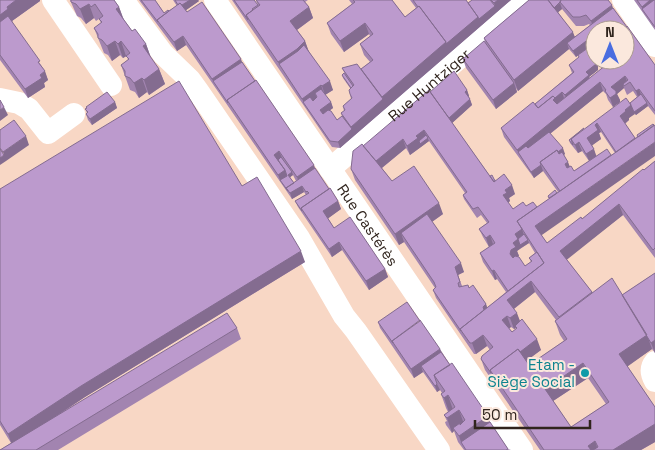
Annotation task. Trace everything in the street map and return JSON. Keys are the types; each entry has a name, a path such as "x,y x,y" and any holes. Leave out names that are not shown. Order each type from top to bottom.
{"street":[{"path":"53,0 112,85"},
{"path":"123,0 163,54 190,80 198,91 299,238 344,316 439,450"},
{"name":"Rue Castérès","path":"215,0 522,450"},
{"name":"Rue Huntziger","path":"330,169 527,0"},
{"path":"623,0 655,46"},
{"path":"0,99 19,103 29,109 48,133 74,114"},
{"path":"655,362 651,368 651,373 655,380"}],"building":[{"path":"0,0 16,0 0,15"},
{"path":"71,0 114,0 119,7 116,9 132,31 135,29 146,44 143,46 159,69 144,80 142,78 134,83 125,76 125,71 121,65 129,59 126,56 130,53 121,41 118,44 115,41 107,46 98,38 94,28 102,22 99,19 103,16 95,4 91,7 89,4 80,9"},
{"path":"141,0 155,0 164,13 169,11 157,20 158,22"},
{"path":"175,0 190,0 182,5 180,3 178,5"},
{"path":"234,0 254,0 258,5 246,15 248,20"},
{"path":"256,0 303,0 309,7 290,21 305,41 278,62 246,15 260,5"},
{"path":"353,0 392,0 405,17 419,6 446,42 382,97 361,69 373,60 360,44 373,34 365,23 340,41 327,23 355,2"},
{"path":"413,0 466,0 478,17 446,44"},
{"path":"472,0 490,0 495,6 479,19 468,3"},
{"path":"529,0 548,0 573,32 514,80 484,38"},
{"path":"548,0 561,0 554,8"},
{"path":"561,0 608,0 612,5 590,20 586,15 573,17 560,2"},
{"path":"637,0 650,0 642,7"},
{"path":"655,0 655,27 642,9"},
{"path":"202,2 241,59 212,79 183,36 174,42 157,20 180,3 187,12"},
{"path":"613,8 622,20 597,20"},
{"path":"8,16 45,71 40,75 42,78 25,89 0,55 0,22"},
{"path":"585,29 585,42 573,51 567,43"},
{"path":"635,37 655,65 655,111 639,89 636,91 630,82 624,86 623,84 628,80 625,76 611,87 616,91 616,94 610,98 600,82 517,150 501,128 533,102 538,108 553,96 555,98 553,100 557,104 600,70 635,70"},
{"path":"484,41 514,83 493,100 463,59"},
{"path":"304,45 330,81 321,85 302,99 279,64"},
{"path":"585,50 585,70 588,70 586,72 589,75 565,95 562,92 555,98 553,96 538,108 535,104 574,72 569,65 579,57 578,55"},
{"path":"242,62 255,81 227,100 228,103 213,81"},
{"path":"357,64 383,99 351,127 341,113 345,110 343,106 352,98 349,90 354,85 342,68"},
{"path":"454,71 467,90 465,92 470,99 449,118 430,92"},
{"path":"344,73 353,86 351,88 342,75"},
{"path":"256,80 314,165 297,177 279,151 274,155 285,170 278,175 227,100"},
{"path":"179,81 242,186 257,177 301,251 81,386 8,434 0,421 0,189"},
{"path":"321,89 331,102 320,110 323,114 328,110 331,111 337,120 342,116 352,129 338,142 330,141 303,102 310,97 313,101 317,97 315,93"},
{"path":"429,90 494,182 504,174 512,185 505,190 507,193 503,195 513,209 523,202 526,206 533,202 537,207 517,221 522,229 515,234 518,239 513,243 516,247 511,250 510,254 513,258 515,256 519,257 525,266 532,261 529,258 537,252 544,263 508,291 480,253 495,243 490,235 486,238 479,229 489,222 478,207 473,209 463,195 467,192 424,130 416,136 418,138 407,146 403,139 376,161 363,146"},
{"path":"107,92 115,102 90,119 86,114 88,112 85,109 86,107"},
{"path":"641,94 647,103 634,112 630,103"},
{"path":"626,98 631,105 620,116 635,138 616,152 597,123 595,125 598,130 587,138 594,149 586,154 579,142 575,145 571,139"},
{"path":"0,100 4,107 0,110"},
{"path":"14,120 26,136 3,152 0,148 0,130"},
{"path":"654,125 638,137 637,135"},
{"path":"655,125 655,142 535,226 547,243 581,217 582,219 655,161 655,248 653,250 619,204 560,251 592,292 559,317 531,281 507,300 517,313 510,318 507,316 502,320 512,332 517,328 515,326 522,319 537,339 520,352 518,349 490,370 491,373 481,359 493,347 483,335 470,343 460,329 544,263 517,221"},
{"path":"549,132 563,148 540,162 541,165 531,172 518,152 526,146 528,148"},
{"path":"426,135 428,138 420,144 419,141"},
{"path":"362,144 392,181 414,166 439,203 395,234 351,169 353,151"},
{"path":"0,149 4,155 0,158"},
{"path":"607,149 611,155 560,191 540,162 557,150 559,154 562,152 568,162 565,164 567,168 571,166 574,171"},
{"path":"281,157 292,172 288,175 294,183 286,188 288,191 280,180 287,176 278,160"},
{"path":"315,168 329,189 301,208 302,211 295,201 309,193 302,186 290,193 286,188"},
{"path":"330,188 338,201 323,211 334,228 350,217 385,269 366,281 339,242 329,249 301,208"},
{"path":"555,190 557,193 549,198 548,196"},
{"path":"427,214 461,263 455,267 460,282 458,283 459,287 468,285 469,288 473,285 486,304 483,307 484,310 460,329 461,331 433,290 436,287 434,282 401,233"},
{"path":"524,234 528,240 520,245 518,239"},
{"path":"655,273 655,340 651,343 622,295"},
{"name":"Etam - Siège Social","path":"612,278 647,335 619,354 655,407 655,424 613,450 593,450 598,447 595,441 588,446 591,450 544,450 490,370 518,349 529,365 567,339 555,321","holes":["583,363 609,402 571,427 545,389"]},
{"path":"407,302 420,321 392,341 393,343 378,322"},
{"path":"227,313 237,328 36,450 0,450"},
{"path":"420,320 440,349 411,369 392,341"},
{"path":"441,352 450,365 434,375 437,384 435,386 421,366"},
{"path":"452,363 488,416 459,436 453,428 465,420 459,410 447,418 444,415 455,407 448,395 444,398 441,394 445,391 434,375"},
{"path":"490,422 508,449 466,450 461,442"}],"place":[{"name":"Etam - Siège Social","path":"585,373"}]}
